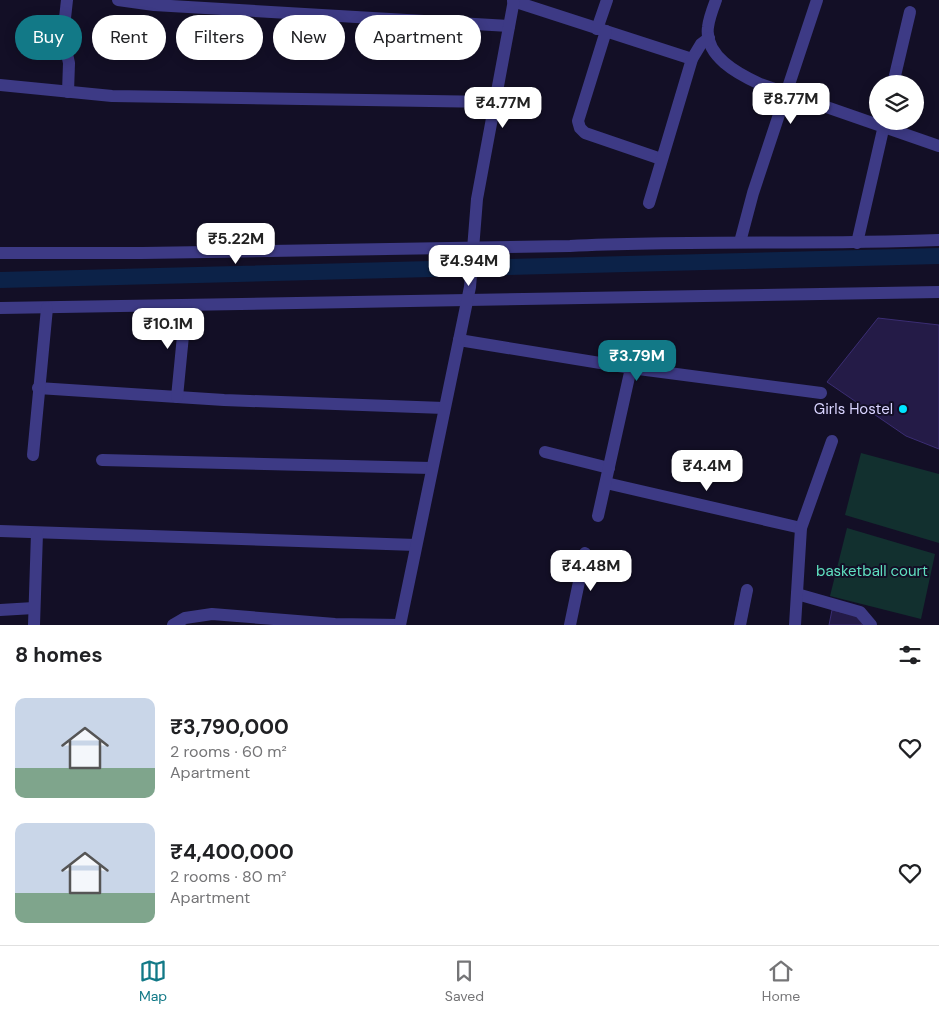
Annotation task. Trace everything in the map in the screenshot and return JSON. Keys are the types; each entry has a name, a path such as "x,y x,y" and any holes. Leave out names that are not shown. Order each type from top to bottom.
{"street":[{"path":"67,0 63,36 69,63 68,92"},
{"path":"118,0 154,5 509,26"},
{"path":"607,0 602,30 578,122 580,128 584,133 661,158"},
{"path":"716,0 708,27 709,38 720,58 736,73 760,84 869,119"},
{"path":"740,242 756,184 818,0"},
{"path":"173,625 185,618 212,614 335,624 400,625 431,468 470,288 478,199 513,1 692,59"},
{"path":"895,75 910,12"},
{"path":"649,203 692,59 701,44 709,38"},
{"path":"0,85 112,96 494,102"},
{"path":"857,243 883,130"},
{"path":"900,130 939,145"},
{"path":"0,253 472,251 740,242 857,243 939,240"},
{"path":"0,308 939,292"},
{"path":"177,397 186,305"},
{"path":"33,455 47,308"},
{"path":"459,340 630,368 821,393"},
{"path":"598,516 630,368"},
{"path":"38,388 177,397 444,408"},
{"path":"795,625 802,528 832,441"},
{"path":"545,452 609,468"},
{"path":"102,460 431,468"},
{"path":"606,483 802,528"},
{"path":"0,531 416,544"},
{"path":"34,625 37,533"},
{"path":"570,625 585,553"},
{"path":"740,625 747,590"},
{"path":"797,594 860,612 871,625"},
{"path":"0,610 34,608"}],"green space":[{"path":"861,453 939,474 939,543 845,515"},
{"name":"basketball court","path":"847,528 935,554 921,619 830,596"}],"building":[{"name":"Girls Hostel","path":"878,318 939,325 939,449 906,436 827,382"},
{"path":"832,610 864,617 862,625 829,625"}],"waterway":[{"path":"0,280 939,256"}],"place":[{"name":"Girls Hostel","path":"903,409"}]}
